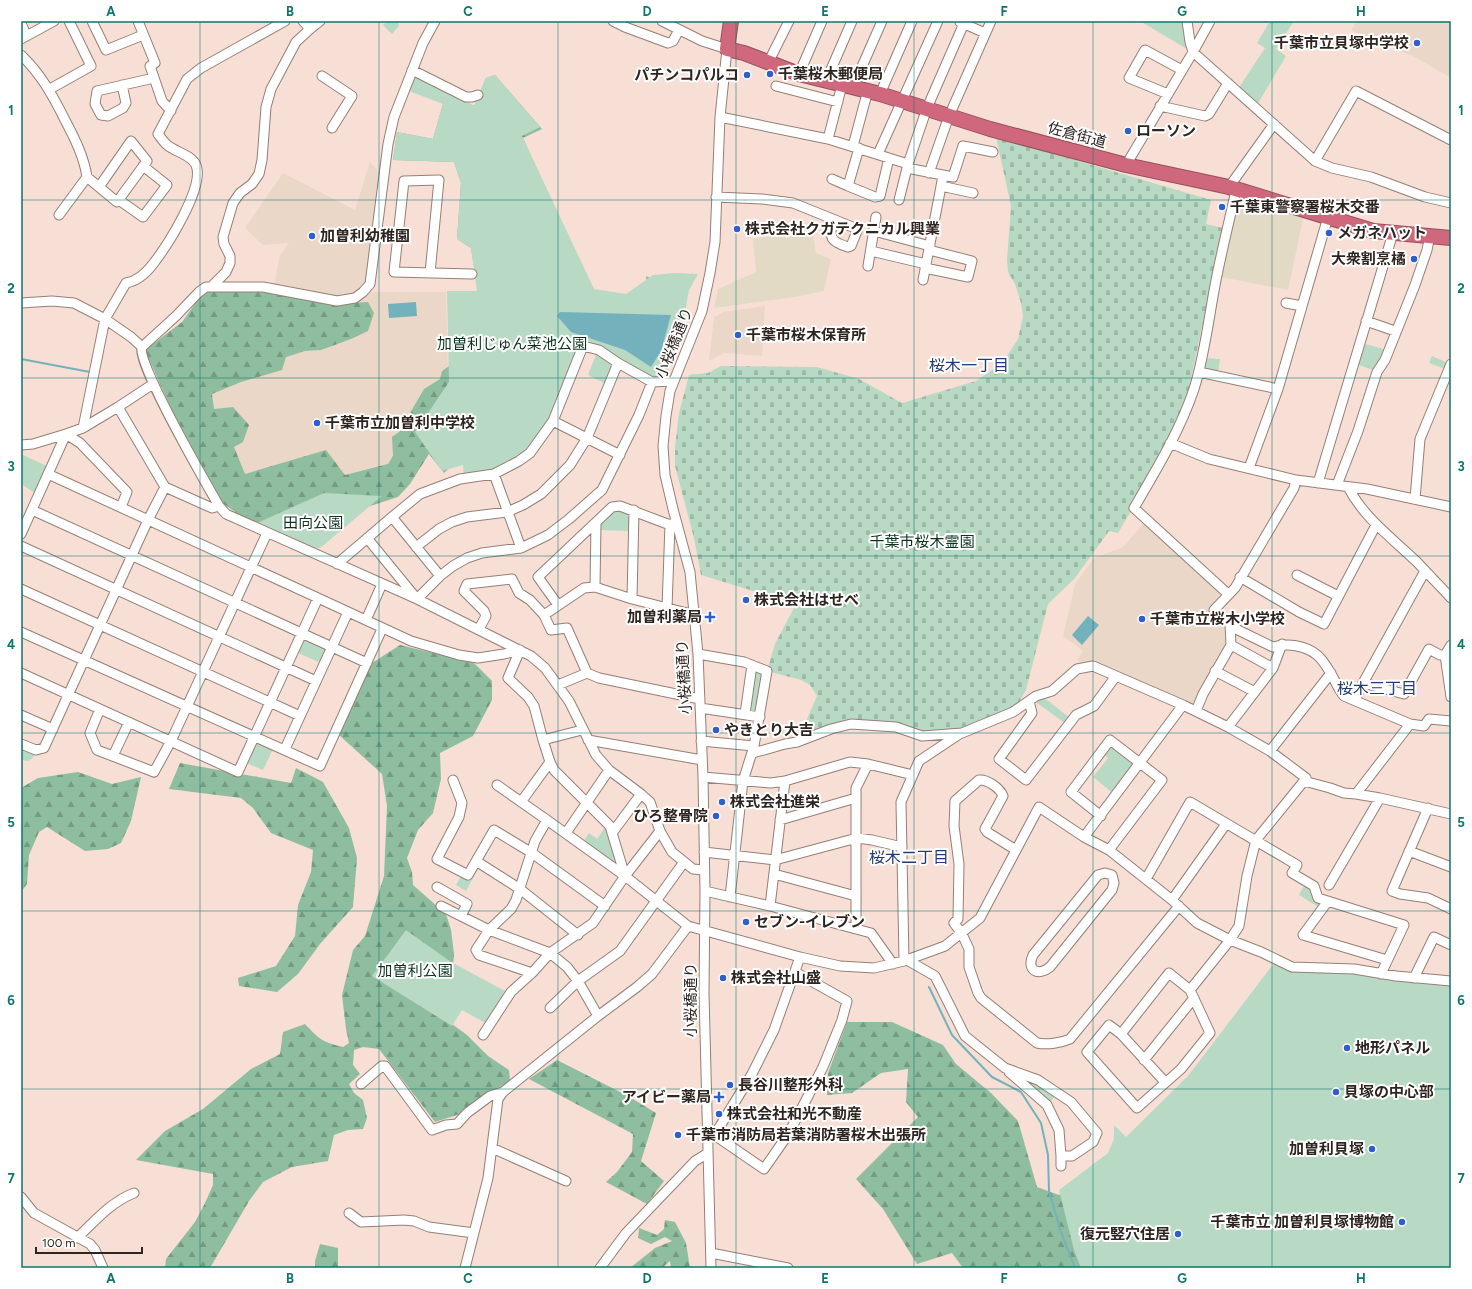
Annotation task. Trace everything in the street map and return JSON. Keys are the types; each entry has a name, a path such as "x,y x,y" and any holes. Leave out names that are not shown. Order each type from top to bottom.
{"highway":[{"path":"727,48 731,21"},
{"name":"佐倉街道","path":"727,48 744,52 768,63 799,74 902,100 990,129 1126,165 1232,188 1374,231 1451,238"}],"street":[{"path":"21,23 24,37 54,21"},
{"path":"50,89 91,66 69,21"},
{"path":"92,21 106,50 144,35"},
{"path":"138,21 155,63 150,66 162,101 170,111"},
{"path":"83,428 105,319 126,283 131,282 142,275 153,264 177,227 195,190 198,175 196,165 192,159 167,145 158,134 187,78 201,68 285,21"},
{"path":"303,21 310,29"},
{"path":"212,286 226,272 230,263 230,256 224,244 223,237 233,203 240,193 252,184 259,174 262,160 266,107 271,89 296,42 320,21"},
{"path":"435,21 430,28 412,70 394,117 370,284 364,292 355,298 337,301 263,287 206,287 143,346 141,350 143,360 153,384 219,506 226,514 417,599 538,660 569,701 582,730 596,755 609,770 650,802 660,831 672,852 694,869 704,870"},
{"path":"613,21 668,43 673,40 679,30"},
{"path":"662,21 702,41 727,48"},
{"path":"768,63 790,21"},
{"path":"799,74 822,21"},
{"path":"826,81 852,21"},
{"path":"828,139 838,102 882,21"},
{"path":"848,186 856,147 874,92 912,21"},
{"path":"878,154 938,21"},
{"path":"929,173 949,116 991,21"},
{"path":"1187,21 1193,52 1315,161 1332,168 1371,177 1425,196 1451,203"},
{"path":"1126,165 1210,21"},
{"path":"899,200 907,166 927,108 963,22 986,33"},
{"name":"小桜橋通り","path":"711,1268 708,1153 709,1132 704,994 705,891 703,777 698,654 690,572 674,526 665,475 664,446 666,416 670,391 694,335 702,312 715,242 720,117 727,48"},
{"path":"1168,94 1129,78 1145,50 1182,70"},
{"path":"21,55 34,67 50,89 76,141 85,164 87,177 117,202 119,200 143,217 168,185 143,166"},
{"path":"412,70 466,97 478,95"},
{"path":"322,76 352,96 332,128"},
{"path":"122,85 154,78"},
{"path":"1160,106 1205,116 1209,114 1228,83"},
{"path":"776,86 838,102"},
{"path":"1315,161 1356,91 1451,140"},
{"path":"720,117 828,139 878,154 907,166 943,176 953,177 963,146 993,152"},
{"path":"1228,594 1134,508 1182,419 1199,372 1232,188 1274,124"},
{"path":"98,187 131,141 147,160 119,200"},
{"path":"832,179 878,197 880,196 889,158"},
{"path":"923,280 943,176"},
{"path":"59,215 87,177"},
{"path":"430,273 439,180 404,181 394,272 430,273 472,274"},
{"path":"941,186 973,193"},
{"path":"716,197 793,203 832,219"},
{"path":"1250,468 1278,389 1328,217"},
{"path":"868,266 876,218"},
{"path":"871,251 968,277 972,261 874,232"},
{"path":"1318,483 1393,233"},
{"path":"377,235 398,237"},
{"path":"1337,486 1358,431 1377,372 1385,360 1395,331 1415,285 1427,250 1430,235"},
{"path":"21,303 52,300 74,303 105,319 143,346"},
{"path":"1286,303 1302,306"},
{"path":"1366,321 1395,331"},
{"path":"337,564 420,494 460,479 494,474 519,461 530,453 553,421 583,346 599,350 618,363 652,382 673,381"},
{"path":"416,547 439,529 452,522 507,512 542,494 570,465 587,438 618,363"},
{"path":"1415,499 1420,439 1451,364"},
{"path":"1199,372 1278,389"},
{"path":"417,599 440,576 467,558 482,554 521,548 548,535 602,490 639,415 652,382"},
{"path":"21,445 34,444 83,428 153,384"},
{"path":"118,407 165,487 212,508 219,506"},
{"path":"553,421 620,455"},
{"path":"21,534 66,434"},
{"path":"66,434 80,442 127,492 121,508"},
{"path":"1170,443 1209,458 1296,480 1366,489 1451,507"},
{"path":"48,474 411,641 459,655 478,658 520,650"},
{"path":"494,474 521,548"},
{"path":"1296,480 1294,488 1240,577 1235,588 1214,610 1230,624 1273,647 1282,644 1302,646 1317,655 1331,673 1338,689 1344,696 1410,724 1424,726 1429,719 1451,721"},
{"path":"21,744 36,750 44,748 148,520 165,487"},
{"path":"1348,487 1358,505 1376,525 1425,571 1451,598"},
{"path":"558,606 538,577 612,507 620,506 674,526 667,608"},
{"path":"32,510 367,663"},
{"path":"632,599 634,510"},
{"path":"392,517 440,576"},
{"path":"596,523 596,587"},
{"path":"1240,577 1299,612 1324,624 1376,525"},
{"path":"100,709 90,733 97,750 154,772 171,741 267,533"},
{"path":"367,538 417,599"},
{"path":"21,546 316,681"},
{"path":"1355,700 1362,683 1425,571"},
{"path":"1297,575 1338,596"},
{"path":"479,629 486,616 484,611 464,592 467,584 512,579 519,593 530,600 544,615 551,630 567,628 587,673 599,678 760,717"},
{"path":"366,620 382,584"},
{"path":"544,615 584,588 596,587 632,599 695,615"},
{"path":"21,589 300,716"},
{"path":"21,673 238,772 318,598"},
{"path":"284,749 348,612"},
{"path":"1196,711 1215,671 1231,645 1230,624"},
{"path":"21,632 320,766 382,628"},
{"path":"1228,727 1273,668 1282,644"},
{"path":"1231,645 1273,668"},
{"path":"1451,645 1445,655 1451,694"},
{"path":"1362,683 1404,694 1429,648 1440,655 1445,655"},
{"path":"520,650 508,678 528,697 534,706 543,740 554,770 610,826 625,876"},
{"path":"698,654 744,662 767,671 753,750 743,781 730,897"},
{"path":"745,714 752,665"},
{"path":"906,960 901,802 919,762 962,733 1013,712 1036,696 1052,691 1077,669 1094,666 1183,705 1228,727 1270,751 1306,778 1256,840 1247,876 1239,926 1144,1060"},
{"path":"1215,671 1255,692"},
{"path":"558,685 587,673"},
{"path":"1270,751 1331,673"},
{"path":"1029,701 1032,713 999,759 1026,780 1076,715 1094,706 1116,676"},
{"path":"1084,837 1183,705"},
{"path":"21,715 53,729"},
{"path":"113,756 129,722"},
{"path":"701,741 753,750 797,742 831,729 851,724 896,727 922,736 962,733"},
{"path":"1356,794 1410,724"},
{"path":"543,740 582,730"},
{"path":"588,740 702,760"},
{"path":"1101,816 1071,792 1110,740 1162,780 1109,850"},
{"path":"521,802 550,762"},
{"path":"703,777 771,783 785,781 850,762 868,764 912,775"},
{"path":"856,930 856,788 868,764"},
{"path":"566,833 609,770"},
{"path":"453,780 462,803 459,817 437,859 468,875 494,830 532,853 605,906"},
{"path":"1016,850 987,832 985,829 1003,796 1001,791 985,780 979,780 955,801 954,826 958,864 958,919 954,923 962,934 969,949 969,967 978,993 982,998 1038,1043 1043,1044 1070,1039 1179,906"},
{"path":"770,906 785,781"},
{"path":"1304,781 1344,793 1380,798 1451,814"},
{"path":"496,786 548,820 625,876 688,926 800,957 840,966 874,968 893,964 945,946 962,934 980,918 1040,807 1084,837 1109,850 1172,900 1198,923 1230,940 1261,952 1292,967 1354,969 1381,974 1451,982"},
{"path":"612,833 641,794"},
{"path":"780,820 856,798"},
{"path":"1329,885 1380,798"},
{"path":"1146,879 1190,802 1297,865 1292,873 1314,886 1318,898 1404,925 1381,974"},
{"path":"1428,808 1392,891 1400,894 1428,898 1451,909"},
{"path":"532,973 479,954 476,950 489,930 511,909 516,900 535,841 548,820"},
{"path":"1172,900 1226,824"},
{"path":"483,1035 511,992 532,973 550,953 578,935 593,923 625,876 660,831"},
{"path":"704,852 775,860 857,838 902,847"},
{"path":"1409,851 1451,867"},
{"path":"476,861 520,889 578,935"},
{"path":"1112,875 1123,861"},
{"path":"550,1008 578,981 620,951 684,862"},
{"path":"1104,873 1112,875 1114,883 1112,890 1050,968 1044,972 1034,970 1030,965 1030,960 1033,955 1098,875 1104,873"},
{"path":"774,874 856,896"},
{"path":"436,887 467,904 461,916"},
{"path":"705,891 770,906 871,933 893,964"},
{"path":"1328,901 1303,935 1387,960"},
{"path":"441,906 489,930 550,953 567,966 578,981 598,1016"},
{"path":"465,1268 488,1178 498,1099 503,1092 652,974 688,926"},
{"path":"1414,978 1434,937 1451,945"},
{"path":"709,1132 716,1131 752,1074 774,1030 800,957"},
{"path":"906,960 935,976 965,1036 1005,1068 1047,1105 1059,1130 1061,1166"},
{"path":"709,1132 764,1169 789,1133 823,1067 842,1020 846,1001 795,972"},
{"path":"1121,1034 1169,973 1192,994 1210,1033 1181,1069 1137,1108 1087,1052 1109,1025 1121,1034 1165,1082"},
{"path":"361,1084 382,1066 385,1066 432,1130 446,1125 457,1124 467,1113 490,1096 503,1092"},
{"path":"1005,1068 1038,1080 1071,1102 1097,1133 1093,1142 1072,1156 1061,1156"},
{"path":"492,1148 566,1181"},
{"path":"600,1268 626,1233 695,1161 708,1153"},
{"path":"77,1238 122,1198 134,1193"},
{"path":"21,1197 34,1213 90,1244 103,1268"},
{"path":"349,1214 361,1222 404,1220 414,1221 429,1227 474,1233"},
{"path":"711,1253 788,1268"}],"shaded area":[{"name":"千葉市立貝塚中学校","path":"1357,21 1451,21 1451,78 1415,57 1351,30"},
{"name":"加曽利幼稚園","path":"370,162 380,174 365,282 358,291 350,297 319,296 274,286 280,255 289,243 263,245 245,228 283,173 355,210"},
{"path":"1237,193 1304,215 1288,290 1221,277"},
{"path":"812,230 816,253 831,259 824,291 795,297 714,308 718,289 756,272 753,239"},
{"name":"千葉市立加曽利中学校","path":"365,292 446,292 448,379 387,473 239,488 201,383 345,313"},
{"name":"千葉市桜木保育所","path":"765,306 762,356 724,353 709,361 714,317 723,312"},
{"name":"千葉市立桜木小学校","path":"1144,523 1218,589 1219,595 1209,611 1227,627 1227,643 1199,695 1196,704 1193,705 1084,665 1077,660 1083,651 1063,636 1075,584 1094,558 1123,547"}],"green space":[{"path":"387,21 398,21 399,26 392,34 383,25"},
{"path":"1140,21 1186,21 1189,46 1187,49"},
{"path":"1270,21 1294,21 1276,49 1286,56 1257,105 1238,89 1265,48 1257,43"},
{"path":"495,75 542,129 523,138 591,290 628,298 647,283 646,276 659,282 593,335 638,370 581,343 444,473 429,454 410,484 398,497 284,534 238,514 221,502 175,418 145,350 182,322 202,294 217,288 260,291 349,303 368,302 374,313 368,331 321,350 305,351 286,357 282,370 241,382 212,394 214,409 233,407 249,425 243,442 234,447 245,474 326,450 345,475 388,464 393,456 392,437 406,427 410,413 424,389 440,379 442,371 449,366 450,296 478,291 471,248 457,239 461,183 454,162 393,160 397,132 433,139 443,104 416,76 474,106 486,78"},
{"name":"加曽利じゅん菜池公園","path":"495,75 540,127 522,136 594,289 626,294 653,275 674,273 698,274 689,290 683,323 665,380 653,380 623,360 599,347 581,343 551,417 535,441 519,456 494,473 464,477 463,465 442,471 415,432 449,382 447,291 477,291 471,248 457,239 461,183 454,162 393,160 397,132 433,139 443,104 409,91 416,76 474,106 486,78"},
{"name":"千葉市桜木霊園","path":"996,137 1211,200 1206,224 1223,228 1185,407 1151,477 1118,533 1109,531 1075,578 1048,604 1026,690 1013,712 962,733 938,734 896,727 851,724 797,742 817,696 810,685 801,680 767,671 775,644 796,604 701,575 694,538 675,466 675,447 679,413 689,375 708,373 721,366 817,367 859,379 902,403 976,381 995,368 1005,359 1018,339 1023,316 1021,303 1015,284 1008,272 1007,260 1011,206"},
{"path":"1362,343 1387,350 1376,371 1356,364"},
{"path":"597,352 613,365 606,384 588,375"},
{"path":"1432,356 1448,363 1445,369 1429,363"},
{"path":"1203,358 1220,359 1218,373 1204,370 1202,367"},
{"path":"21,454 47,466 35,493 21,484"},
{"name":"田向公園","path":"324,493 382,496 320,548 313,549 257,523"},
{"path":"613,509 621,509 629,514 629,531 599,530 599,523"},
{"path":"306,638 326,647 327,652 321,663 296,652 302,639"},
{"path":"400,645 474,663 492,681 492,700 473,736 440,753 441,779 433,813 418,830 407,858 412,872 413,885 446,914 451,930 454,954 453,968 437,1013 467,1035 488,1056 509,1070 510,1081 490,1093 463,1113 435,1122 379,1049 363,1047 354,1050 353,1065 360,1074 349,1084 354,1093 363,1100 367,1118 363,1129 348,1130 334,1135 328,1161 292,1167 263,1182 249,1201 210,1268 165,1268 166,1259 195,1222 205,1203 213,1185 213,1174 136,1160 165,1131 203,1109 251,1069 280,1054 283,1032 305,1024 318,1037 325,1041 343,1047 349,1043 342,995 353,950 365,936 384,876 387,806 382,774 339,735 372,663"},
{"path":"755,670 763,672 759,711 751,712 749,710"},
{"path":"1042,696 1070,718 1066,724 1033,700"},
{"path":"259,743 273,749 263,770 246,763 254,745"},
{"path":"1110,744 1136,764 1114,794 1093,777 1108,758 1103,754"},
{"path":"21,747 36,754 29,761 21,760"},
{"path":"180,763 291,783 296,768 323,782 349,828 357,858 353,907 320,944 298,974 277,992 239,986 238,978 276,966 295,936 298,905 311,872 313,850 271,833 253,808 241,798 169,789"},
{"path":"78,772 112,784 141,777 131,821 121,843 108,849 85,851 47,827 39,832 29,855 27,884 21,892 21,788 38,778"},
{"path":"606,826 619,863 615,865 583,842 589,833 597,839"},
{"path":"475,865 480,865 466,891 456,885 462,874"},
{"path":"1305,884 1314,891 1319,898 1321,905 1320,908 1299,895"},
{"name":"加曽利公園","path":"406,930 451,962 507,992 487,1024 462,1010 452,1026 372,976"},
{"path":"1274,963 1451,983 1451,1268 1081,1268 1074,1250 1059,1190 1108,1153 1114,1139 1114,1125 1126,1137 1188,1076"},
{"path":"847,1022 892,1022 943,1045 956,1064 991,1093 1018,1121 1037,1187 1059,1195 1095,1163 1132,1268 963,1268 952,1253 917,1264 883,1209 856,1179 918,1117 906,1102 908,1069 881,1073 852,1093 827,1095 828,1073"},
{"path":"557,1060 628,1096 656,1113 641,1161 664,1181 647,1204 606,1182 617,1172 632,1152 633,1134 529,1079"},
{"path":"1023,1077 1039,1084 1055,1096 1050,1102 1036,1093"},
{"path":"665,1220 675,1222 686,1243 690,1268 671,1268 670,1261 662,1268 630,1268 655,1248 672,1241 665,1237 651,1244 638,1238 639,1228 657,1235 664,1229"},
{"path":"320,1244 338,1248 338,1268 315,1268 315,1261"}],"water":[{"path":"416,302 417,316 389,318 388,304"},
{"path":"560,312 671,315 661,351 651,367 625,350 571,332 557,316"},
{"path":"1088,616 1099,625 1082,645 1072,635"}],"waterway":[{"path":"21,359 90,372"},
{"path":"929,987 952,1035 992,1077 1021,1092 1041,1123 1048,1155 1049,1191 1061,1232 1075,1268"}],"place":[{"name":"千葉市立貝塚中学校","path":"1417,43"},
{"name":"千葉桜木郵便局","path":"770,74"},
{"name":"パチンコパルコ","path":"747,75"},
{"name":"ローソン","path":"1128,131"},
{"name":"千葉東警察署桜木交番","path":"1222,207"},
{"name":"株式会社クガテクニカル興業","path":"737,229"},
{"name":"メガネハット","path":"1329,233"},
{"name":"加曽利幼稚園","path":"312,236"},
{"name":"大衆割烹橘","path":"1414,259"},
{"name":"千葉市桜木保育所","path":"738,335"},
{"name":"千葉市立加曽利中学校","path":"317,423"},
{"name":"株式会社はせべ","path":"746,600"},
{"name":"加曽利薬局","path":"710,617"},
{"name":"千葉市立桜木小学校","path":"1142,619"},
{"name":"やきとり大吉","path":"716,730"},
{"name":"株式会社進栄","path":"722,802"},
{"name":"ひろ整骨院","path":"716,816"},
{"name":"セブン-イレブン","path":"746,922"},
{"name":"株式会社山盛","path":"723,978"},
{"name":"地形パネル","path":"1347,1048"},
{"name":"長谷川整形外科","path":"730,1085"},
{"name":"貝塚の中心部","path":"1336,1092"},
{"name":"アイビー薬局","path":"719,1097"},
{"name":"株式会社和光不動産","path":"719,1114"},
{"name":"千葉市消防局若葉消防署桜木出張所","path":"678,1135"},
{"name":"加曽利貝塚","path":"1372,1149"},
{"name":"千葉市立 加曽利貝塚博物館","path":"1402,1222"},
{"name":"復元竪穴住居","path":"1178,1234"}],"district":[{"name":"桜木一丁目","path":"969,365"},
{"name":"桜木三丁目","path":"1377,688"},
{"name":"桜木二丁目","path":"909,857"}]}
